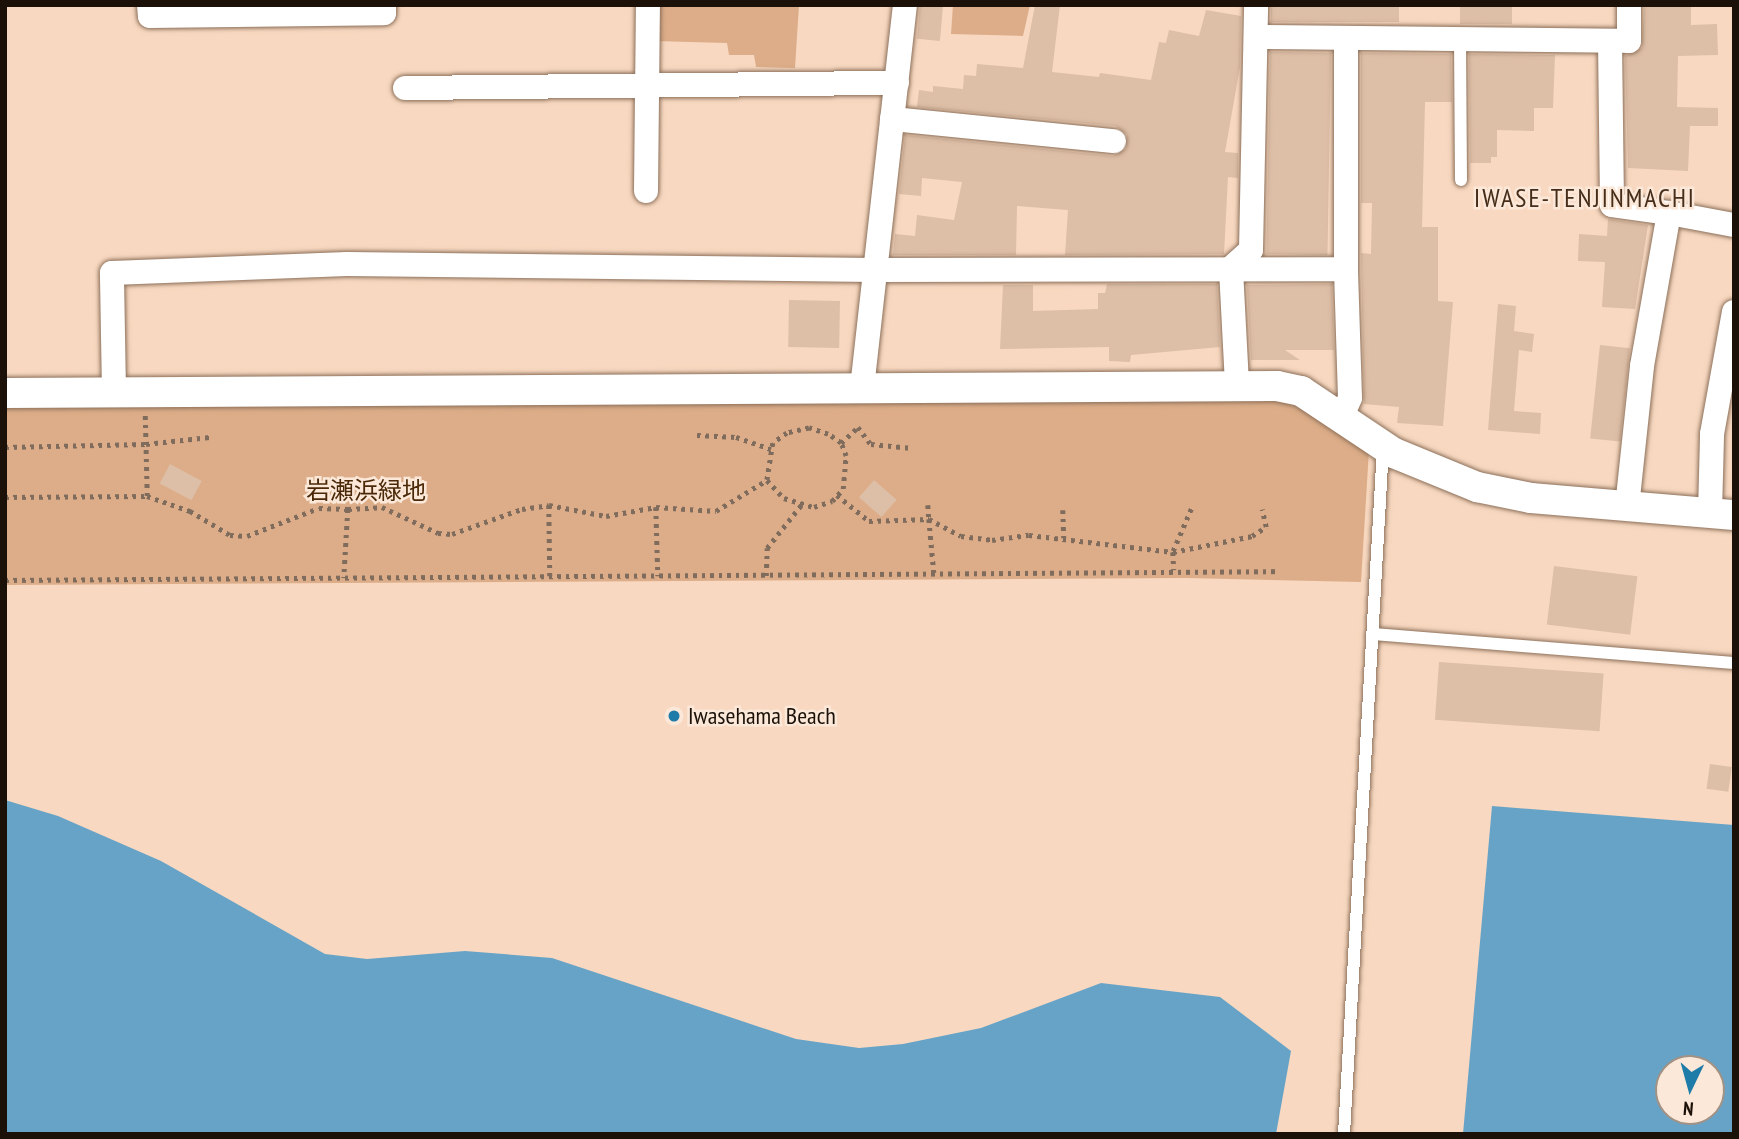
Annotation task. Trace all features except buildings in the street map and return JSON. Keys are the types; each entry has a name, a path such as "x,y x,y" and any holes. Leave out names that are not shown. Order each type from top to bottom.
{"street":[{"path":"149,5 149,16 384,13 384,5"},
{"path":"646,191 648,5"},
{"path":"862,388 905,5"},
{"path":"1231,268 1251,250 1256,5"},
{"path":"1256,37 1629,41 1629,5"},
{"path":"1341,419 1350,398 1346,269 1346,39"},
{"path":"1610,41 1612,205 1734,225"},
{"path":"405,88 897,83"},
{"path":"892,119 1114,141"},
{"path":"1627,507 1642,366 1669,213"},
{"path":"114,392 112,273 347,264 875,270 1346,269"},
{"path":"1231,268 1237,384"},
{"path":"5,393 1237,384 1301,391 1383,447 1477,487 1531,499 1722,514 1712,434 1734,312"}],"lane":[{"path":"1460,39 1461,180"},
{"path":"1344,1134 1383,447"},
{"path":"1373,634 1734,663"}],"path":[{"path":"144,392 147,496"},
{"path":"841,443 858,427 871,444 912,448"},
{"path":"808,428 841,443 848,470 837,495 814,507 784,498 768,480 771,449 787,433 808,428"},
{"path":"697,435 736,437 771,449"},
{"path":"5,447 146,444 209,437"},
{"path":"5,497 147,496 190,511 230,535 247,536 319,508 383,507 438,533 453,534 522,509 549,505 606,516 656,507 716,511 768,480"},
{"path":"837,495 869,521 929,519 961,536 992,540 1030,535 1173,552 1252,536 1266,527 1262,509"},
{"path":"549,505 550,576"},
{"path":"766,576 767,548 802,505"},
{"path":"928,505 934,573"},
{"path":"656,507 658,576"},
{"path":"344,578 348,509"},
{"path":"1174,570 1173,552 1191,509"},
{"path":"1063,510 1064,538"},
{"path":"5,580 1280,571"}],"green space":[{"path":"655,5 799,5 795,68 756,67 754,55 729,55 727,43 654,41"},
{"path":"953,5 1030,5 1023,36 951,34"},
{"name":"岩瀬浜緑地","path":"1277,399 1324,418 1369,450 1361,582 1187,578 5,585 5,401"}],"water":[{"path":"5,800 58,816 161,861 325,954 367,959 465,951 552,958 796,1039 859,1048 903,1044 981,1028 1101,983 1220,997 1291,1051 1276,1134 5,1134"},
{"path":"1492,806 1734,825 1734,1134 1463,1134"}],"place":[{"name":"Iwasehama Beach","path":"674,716"}],"district":[{"name":"IWASE-TENJINMACHI","path":"1585,198"}]}
